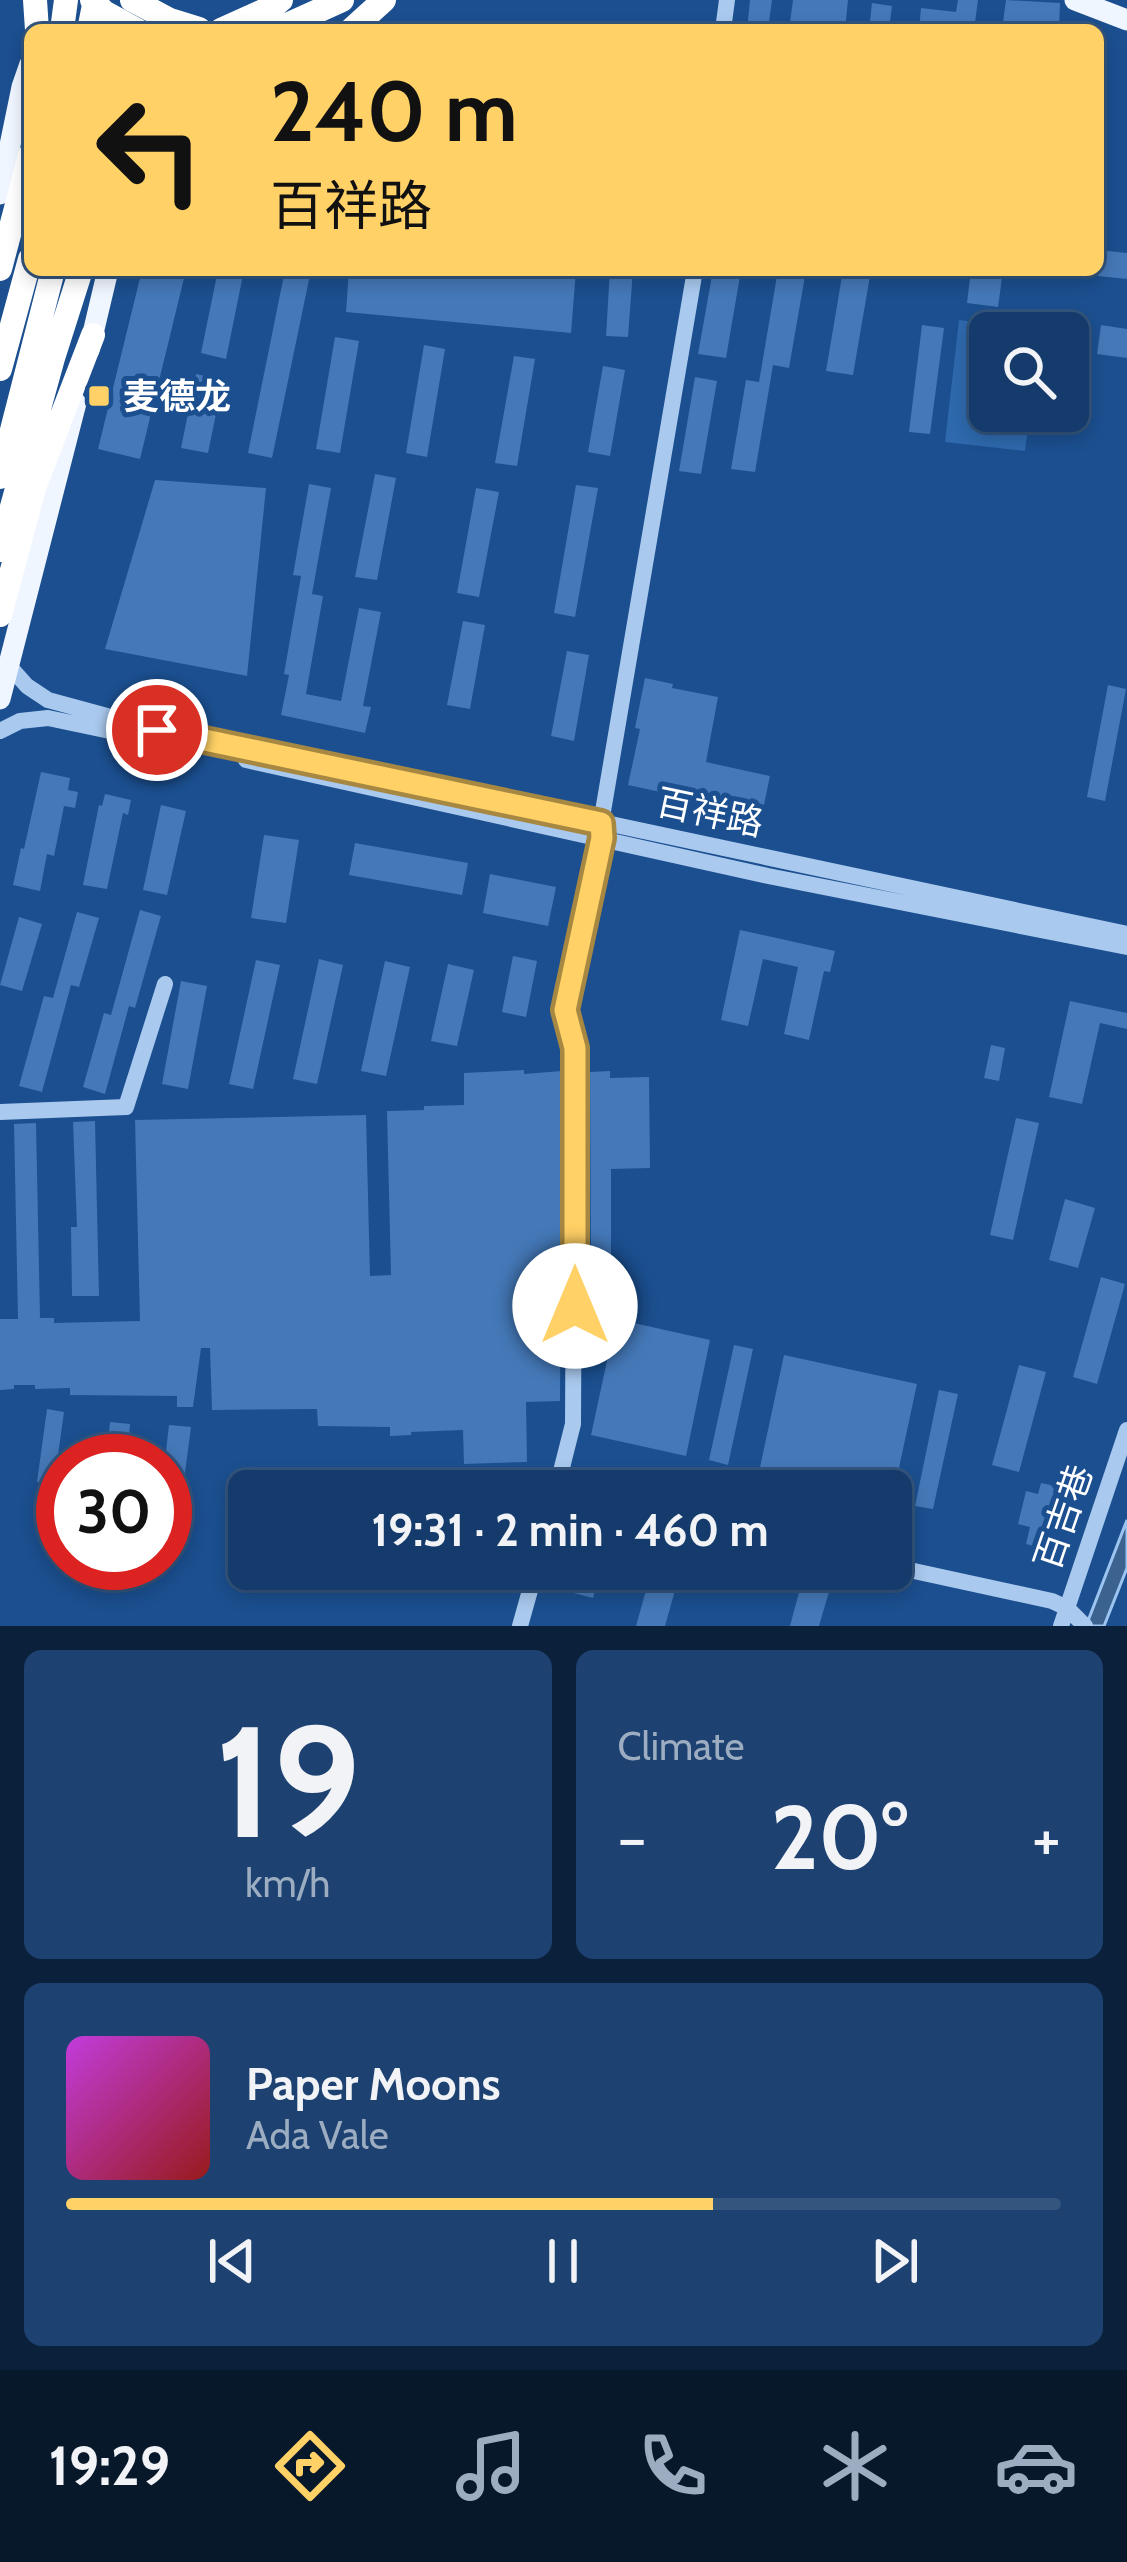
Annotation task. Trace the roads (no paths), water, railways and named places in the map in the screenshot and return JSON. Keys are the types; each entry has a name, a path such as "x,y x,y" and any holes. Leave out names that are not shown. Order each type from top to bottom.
{"highway":[{"path":"93,0 126,24"},
{"path":"132,0 183,24"},
{"path":"232,24 281,0"},
{"path":"296,24 329,0"},
{"path":"289,24 342,0"},
{"path":"358,24 384,0"},
{"path":"0,269 24,178"},
{"path":"0,369 25,276"},
{"path":"0,477 51,276"},
{"path":"0,550 76,276"},
{"path":"0,615 34,488 93,334"}],"main road":[{"path":"1075,0 1127,20"},
{"path":"0,194 24,81"},
{"path":"0,699 107,276"}],"street":[{"path":"563,1470 574,1401 575,1048 565,1010 602,830 694,276"},
{"name":"百祥路","path":"10,667 48,700 188,738 602,830 768,876 1127,947"},
{"name":"百祥路","path":"0,731 20,721 48,718 1127,934"},
{"path":"0,1112 126,1107 165,984"},
{"name":"百吉巷","path":"1073,1619 1127,1430"},
{"path":"912,1570 1052,1600 1073,1619"},
{"path":"520,1626 530,1590"}],"place":[{"name":"麦德龙","path":"99,396"}]}
